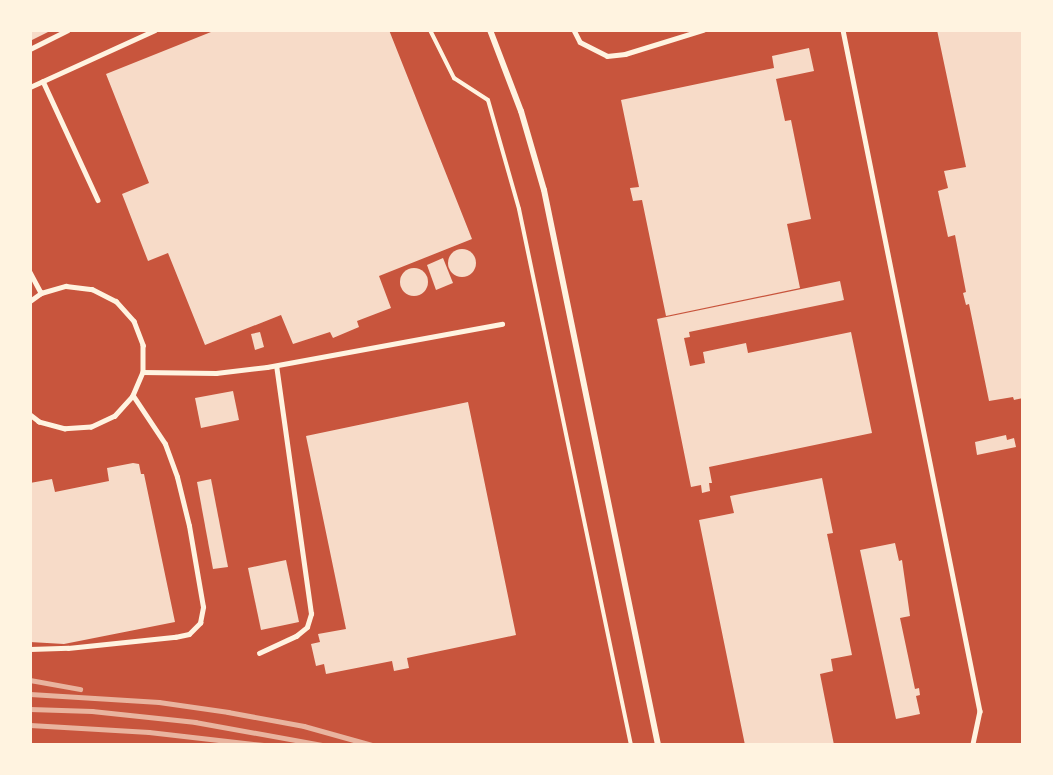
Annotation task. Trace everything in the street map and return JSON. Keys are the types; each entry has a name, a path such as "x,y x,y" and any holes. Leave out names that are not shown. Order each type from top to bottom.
{"street":[{"path":"490,30 521,111 544,189 658,745"}],"lane":[{"path":"30,49 68,30"},
{"path":"30,87 155,30"},
{"path":"574,30 580,42 607,56 625,54 703,30"},
{"path":"843,30 980,711 973,745"},
{"path":"43,81 98,200"},
{"path":"30,273 41,293"},
{"path":"30,301 41,293 66,286 93,289 116,301 134,321 143,345 143,372 133,396 115,416 91,427 65,429 39,422 30,415"},
{"path":"143,372 216,373 276,366 502,324"},
{"path":"259,653 296,636 307,627 311,614 276,366"},
{"path":"30,649 68,648 175,637 189,634 200,623 203,607 180,487 165,444 133,396"}],"path":[{"path":"430,30 454,78 488,99 519,208 631,745"}],"building":[{"path":"30,30 52,30 30,41"},
{"path":"216,30 389,30 472,239 379,276 391,308 357,321 359,327 333,338 330,332 293,344 281,315 205,345 168,253 148,261 122,194 149,183 106,74"},
{"path":"937,30 1023,30 1023,398 1014,400 1013,397 989,401 969,304 966,305 963,293 966,292 955,235 948,237 938,191 948,188 944,171 966,167"},
{"path":"809,48 814,71 776,79 785,121 791,120 811,219 787,224 800,288 666,316 642,200 633,201 630,188 639,187 621,100 774,68 772,56"},
{"path":"462,249 472,253 476,263 472,273 462,277 452,273 448,263 452,253"},
{"path":"443,258 453,283 436,290 427,265"},
{"path":"414,268 424,272 428,282 424,292 414,296 404,292 400,282 404,272"},
{"path":"840,281 844,300 689,332 690,337 684,338 690,366 705,363 703,352 746,343 748,353 851,332 872,433 709,467 712,483 709,483 710,491 702,493 701,485 691,487 657,319"},
{"path":"260,332 264,347 255,350 251,334"},
{"path":"233,391 239,420 201,428 195,398"},
{"path":"468,402 516,635 407,658 409,668 394,671 392,661 326,674 324,664 316,666 311,644 320,642 318,634 346,629 306,436"},
{"path":"1006,435 1007,440 1014,438 1016,447 977,455 975,442"},
{"path":"139,464 141,474 144,474 175,622 64,644 30,642 30,483 52,479 55,492 109,481 107,468"},
{"path":"822,478 833,533 827,534 852,655 831,659 833,671 820,674 834,745 745,745 699,520 734,513 730,496"},
{"path":"211,479 228,567 213,569 197,482"},
{"path":"895,543 899,561 902,560 910,616 900,618 915,689 919,688 920,695 916,696 920,714 896,719 860,550"},
{"path":"286,560 299,622 261,630 248,568"}],"railway":[{"path":"30,680 80,689"},
{"path":"30,694 159,702 228,712 304,726 372,745"},
{"path":"30,709 92,711 195,722 323,745"},
{"path":"30,725 149,732 263,745"}]}
